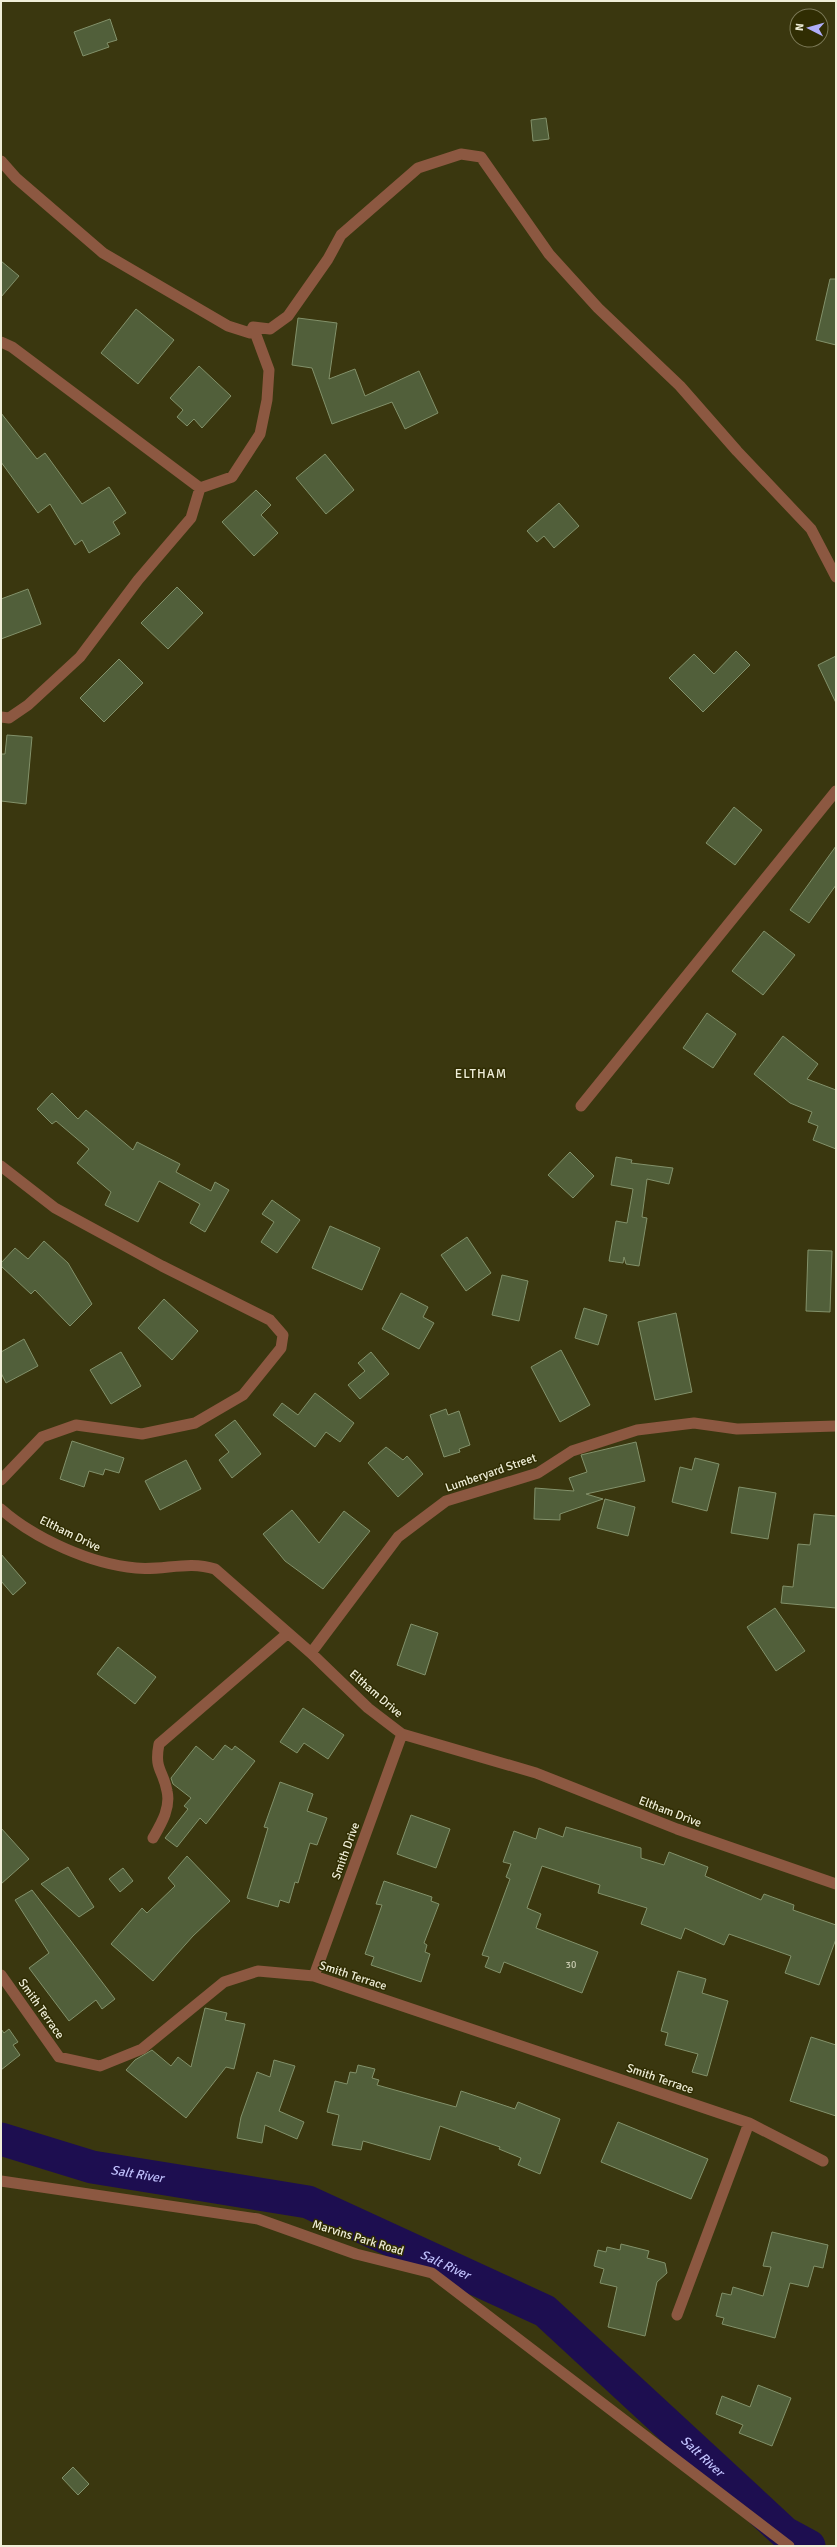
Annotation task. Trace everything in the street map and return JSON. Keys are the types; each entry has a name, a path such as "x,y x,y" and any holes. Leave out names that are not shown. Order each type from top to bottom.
{"street":[{"path":"253,327 270,329 288,316 328,259 341,235 418,168 461,154 481,158 549,254 598,308 680,386 737,451 811,529 836,577"},
{"path":"1,161 16,178 103,253 228,326 250,333 253,327"},
{"path":"200,488 232,477 260,434 267,400 269,370 253,327"},
{"path":"1,342 12,347 200,488"},
{"path":"1,717 9,718 28,705 80,656 138,580 191,518 200,488"},
{"path":"580,1106 836,791"},
{"path":"1,1166 55,1208 162,1266 270,1320 283,1335 281,1348 243,1395 195,1423 142,1434 76,1425 42,1438 1,1480"},
{"name":"Lumberyard Street","path":"311,1653 398,1537 446,1501 538,1473 572,1451 637,1430 694,1423 736,1429 836,1426"},
{"name":"Eltham Drive","path":"1,1509 41,1537 95,1561 137,1568 200,1564 215,1569 311,1653 368,1708 402,1734 536,1773 677,1830 836,1884"},
{"path":"153,1838 166,1815 168,1792 156,1760 159,1744 288,1633"},
{"name":"Smith Drive","path":"314,1976 402,1734"},
{"name":"Smith Terrace","path":"1,1975 59,2057 100,2066 142,2049 224,1982 258,1971 314,1976 749,2122 823,2161"},
{"path":"677,2316 749,2122"},
{"name":"Marvins Park Road","path":"1,2180 258,2219 356,2254 432,2273 789,2546"}],"building":[{"path":"110,19 117,40 107,43 109,47 83,56 74,32"},
{"path":"546,118 549,139 533,141 531,120"},
{"path":"1,261 19,276 1,297"},
{"path":"830,279 836,279 836,345 816,340"},
{"path":"136,309 174,340 138,384 101,353"},
{"path":"298,318 337,323 329,379 355,369 365,396 419,371 438,413 405,429 392,402 332,424 312,368 292,365"},
{"path":"199,366 231,396 202,428 194,419 187,426 177,417 183,410 170,398"},
{"path":"1,413 37,459 45,453 82,504 109,487 126,513 113,522 120,534 89,553 82,540 75,545 50,504 38,513 1,462"},
{"path":"325,454 354,490 326,514 296,478"},
{"path":"256,490 271,505 261,515 278,533 254,556 222,522"},
{"path":"559,503 579,526 554,548 544,536 537,542 527,531"},
{"path":"177,587 203,613 168,649 141,623"},
{"path":"28,589 41,624 1,639 1,599"},
{"path":"736,651 750,665 703,712 669,678 694,654 714,674"},
{"path":"836,656 836,703 818,665"},
{"path":"119,659 143,683 104,722 80,698"},
{"path":"7,735 32,737 26,804 1,801 1,754 5,754"},
{"path":"734,807 762,830 735,865 706,843"},
{"path":"836,846 836,885 809,923 790,910"},
{"path":"764,931 795,955 763,995 732,971"},
{"path":"707,1013 736,1034 713,1068 683,1048"},
{"path":"783,1036 818,1064 807,1079 836,1090 836,1149 813,1140 818,1126 808,1122 812,1112 790,1103 754,1074"},
{"path":"52,1093 78,1119 86,1110 133,1150 137,1142 180,1164 176,1172 211,1191 215,1182 229,1190 205,1232 190,1223 200,1204 159,1181 138,1222 105,1205 111,1192 77,1163 89,1149 56,1121 52,1124 37,1109"},
{"path":"570,1152 594,1176 573,1198 548,1175"},
{"path":"616,1157 632,1160 631,1163 673,1168 669,1184 647,1179 642,1217 647,1218 639,1266 626,1264 624,1257 623,1263 609,1261 616,1221 627,1223 633,1189 611,1185"},
{"path":"272,1200 300,1220 277,1253 261,1242 274,1222 262,1214"},
{"path":"330,1226 380,1248 362,1290 312,1268"},
{"path":"467,1237 491,1273 466,1291 441,1255"},
{"path":"44,1241 68,1263 92,1304 70,1326 35,1290 31,1294 1,1266 1,1263 15,1248 28,1259"},
{"path":"808,1250 832,1251 830,1312 806,1311"},
{"path":"502,1275 528,1281 519,1321 492,1315"},
{"path":"401,1293 428,1307 423,1317 434,1323 419,1349 382,1329"},
{"path":"164,1299 198,1331 172,1360 138,1328"},
{"path":"584,1308 607,1315 598,1345 575,1338"},
{"path":"676,1313 692,1392 655,1400 638,1322"},
{"path":"24,1339 38,1366 6,1383 1,1373 1,1352"},
{"path":"561,1350 590,1405 560,1422 531,1367"},
{"path":"121,1352 141,1386 111,1404 90,1370"},
{"path":"371,1352 389,1374 360,1399 348,1385 365,1371 358,1363"},
{"path":"315,1393 354,1423 340,1442 326,1432 315,1447 273,1415 282,1403 298,1415"},
{"path":"446,1409 448,1415 459,1411 470,1445 459,1449 460,1452 444,1457 430,1415"},
{"path":"235,1420 261,1454 232,1478 219,1460 229,1452 215,1435"},
{"path":"72,1441 124,1458 119,1473 105,1469 103,1475 89,1471 84,1487 60,1479"},
{"path":"636,1442 645,1481 586,1494 603,1499 560,1514 560,1520 534,1519 535,1488 574,1491 569,1478 587,1472 581,1455"},
{"path":"386,1447 403,1460 407,1456 423,1474 398,1497 368,1463"},
{"path":"695,1458 719,1464 707,1511 672,1502 680,1467 692,1470"},
{"path":"186,1460 201,1489 160,1510 145,1481"},
{"path":"739,1487 776,1493 768,1539 731,1533"},
{"path":"605,1499 635,1507 628,1536 597,1528"},
{"path":"292,1510 319,1543 344,1511 370,1531 323,1589 285,1561 263,1534"},
{"path":"814,1514 836,1516 836,1608 781,1603 783,1586 793,1587 798,1544 810,1545"},
{"path":"1,1554 26,1583 13,1595 1,1581"},
{"path":"775,1608 805,1651 776,1671 747,1627"},
{"path":"411,1624 438,1633 425,1675 397,1665"},
{"path":"118,1647 156,1677 135,1704 97,1674"},
{"path":"303,1708 344,1735 328,1759 304,1743 297,1753 280,1742"},
{"path":"225,1745 232,1750 235,1746 255,1761 206,1824 200,1818 177,1847 165,1838 188,1809 184,1806 191,1798 173,1784 171,1778 196,1746 213,1760"},
{"path":"280,1782 313,1794 307,1811 327,1818 317,1845 310,1843 298,1883 295,1882 289,1903 280,1900 278,1907 247,1898 268,1828 264,1827"},
{"path":"411,1815 450,1829 436,1868 397,1854"},
{"path":"566,1827 641,1848 641,1858 664,1865 669,1852 708,1867 705,1876 761,1900 764,1894 794,1905 793,1910 836,1925 836,1939 819,1985 785,1973 791,1956 729,1934 724,1945 685,1928 681,1939 641,1924 647,1908 598,1893 600,1885 542,1866 527,1908 541,1914 536,1928 598,1952 582,1993 504,1962 500,1973 485,1967 489,1957 482,1955 510,1879 506,1877 511,1864 503,1862 514,1831 536,1839 539,1828 563,1837"},
{"path":"1,1828 29,1859 1,1884"},
{"path":"187,1856 230,1901 193,1936 153,1981 111,1944 142,1908 147,1913 175,1886 168,1878"},
{"path":"68,1867 94,1907 79,1917 41,1884"},
{"path":"123,1868 133,1881 120,1892 109,1879"},
{"path":"384,1881 432,1897 431,1901 439,1904 424,1943 427,1945 425,1952 430,1954 421,1982 371,1965 374,1957 365,1954 382,1905 376,1904"},
{"path":"32,1890 115,1999 102,2009 96,2000 69,2021 29,1968 49,1953 15,1900"},
{"path":"678,1971 706,1979 702,1993 728,2001 707,2076 692,2072 698,2054 665,2045 668,2033 661,2031"},
{"path":"205,2008 227,2013 225,2020 245,2024 234,2069 226,2067 186,2118 126,2070 135,2060 152,2050 171,2066 178,2057 191,2067"},
{"path":"1,2029 4,2033 9,2029 18,2042 13,2045 20,2055 1,2070"},
{"path":"811,2037 836,2045 836,2116 790,2101"},
{"path":"274,2060 295,2066 279,2111 304,2122 297,2139 265,2125 262,2143 237,2138 241,2117 257,2072 270,2077"},
{"path":"358,2065 375,2069 372,2078 379,2080 377,2085 456,2107 461,2091 515,2109 518,2102 560,2119 540,2174 518,2165 521,2158 499,2149 500,2147 440,2126 430,2160 363,2141 361,2150 332,2145 339,2115 327,2112 335,2081 347,2084 350,2072 356,2073"},
{"path":"618,2122 708,2159 691,2199 601,2162"},
{"path":"772,2232 828,2245 823,2268 814,2266 808,2287 790,2283 775,2338 722,2324 724,2318 716,2316 722,2293 731,2295 733,2287 763,2296 771,2267 763,2266"},
{"path":"621,2244 649,2251 647,2258 665,2263 667,2273 657,2282 645,2336 608,2327 617,2287 600,2283 604,2269 594,2266 598,2250 606,2252 607,2247 620,2250"},
{"path":"758,2385 791,2398 772,2446 739,2433 743,2425 716,2414 722,2396 750,2407"},
{"path":"73,2467 89,2484 78,2495 62,2478"}],"waterway":[{"name":"Salt River","path":"1,2139 92,2167 308,2202 545,2311 785,2533 809,2546"}],"district":[{"name":"ELTHAM","path":"481,1074"}]}
